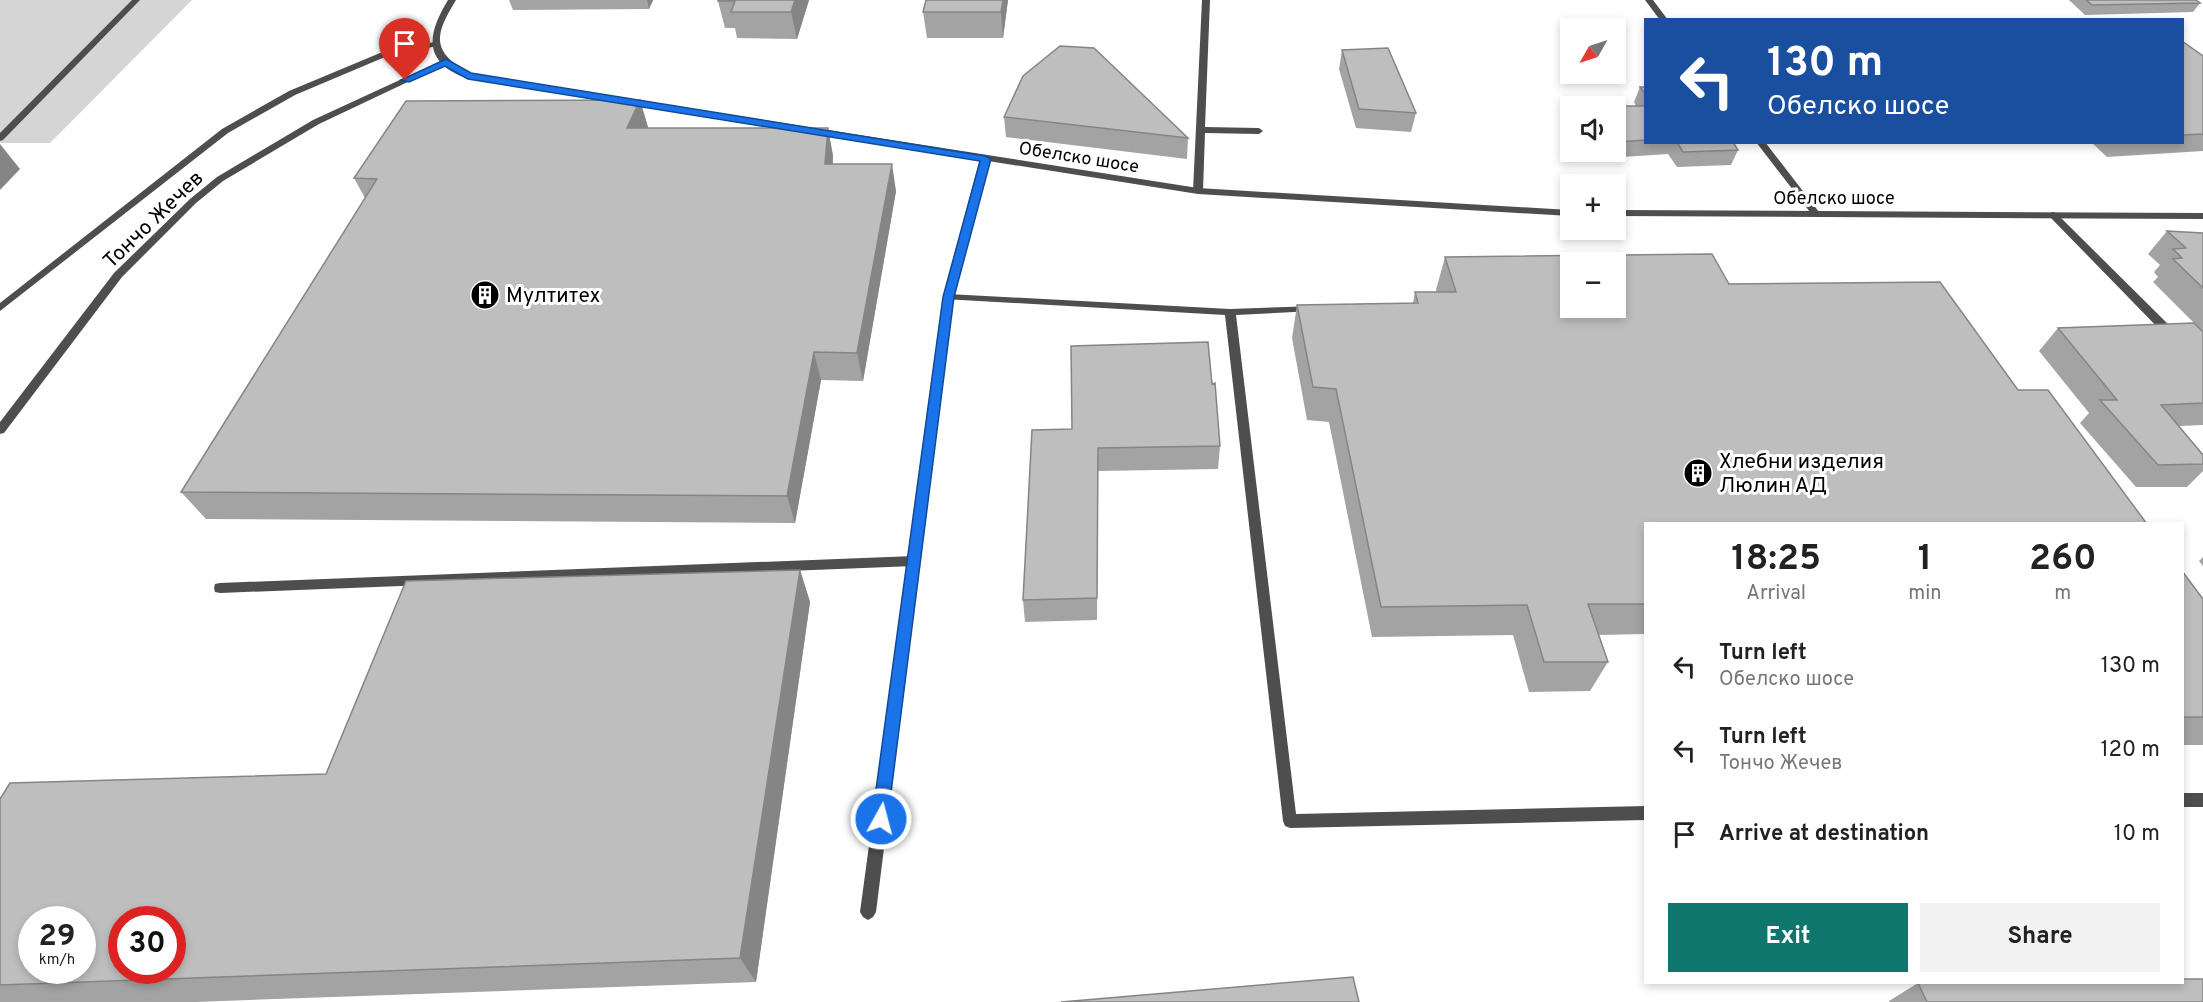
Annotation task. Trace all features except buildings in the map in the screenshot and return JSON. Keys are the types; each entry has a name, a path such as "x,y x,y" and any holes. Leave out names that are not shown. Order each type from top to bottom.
{"street":[{"path":"0,138 136,0"},
{"path":"0,308 225,131 292,93 383,55 434,44 435,32 440,19 452,0"},
{"path":"1198,191 1206,0"},
{"path":"1649,0 1662,18"},
{"name":"Обелско шосе","path":"434,44 446,62 468,76 1198,191 1560,212"},
{"name":"Тончо Жечев","path":"0,430 118,276 193,201 220,179 316,122 446,62"},
{"path":"1200,130 1259,132"},
{"path":"1762,144 1816,214"},
{"path":"868,912 948,297 985,159"},
{"name":"Обелско шосе","path":"1626,213 2203,216"},
{"path":"2053,215 2178,342"},
{"path":"948,297 1230,312 1326,308"},
{"path":"1230,312 1290,821 1644,813"},
{"path":"220,588 914,561"},
{"path":"2184,800 2203,800"}],"shaded area":[{"path":"0,0 192,0 50,143 0,143"}],"place":[{"name":"Мултитех","path":"485,295"},
{"name":"Хлебни изделия Люлин АД","path":"1698,473"}],"route":[{"path":"405,80 446,62 468,76 985,159 948,297 881,819"}]}
